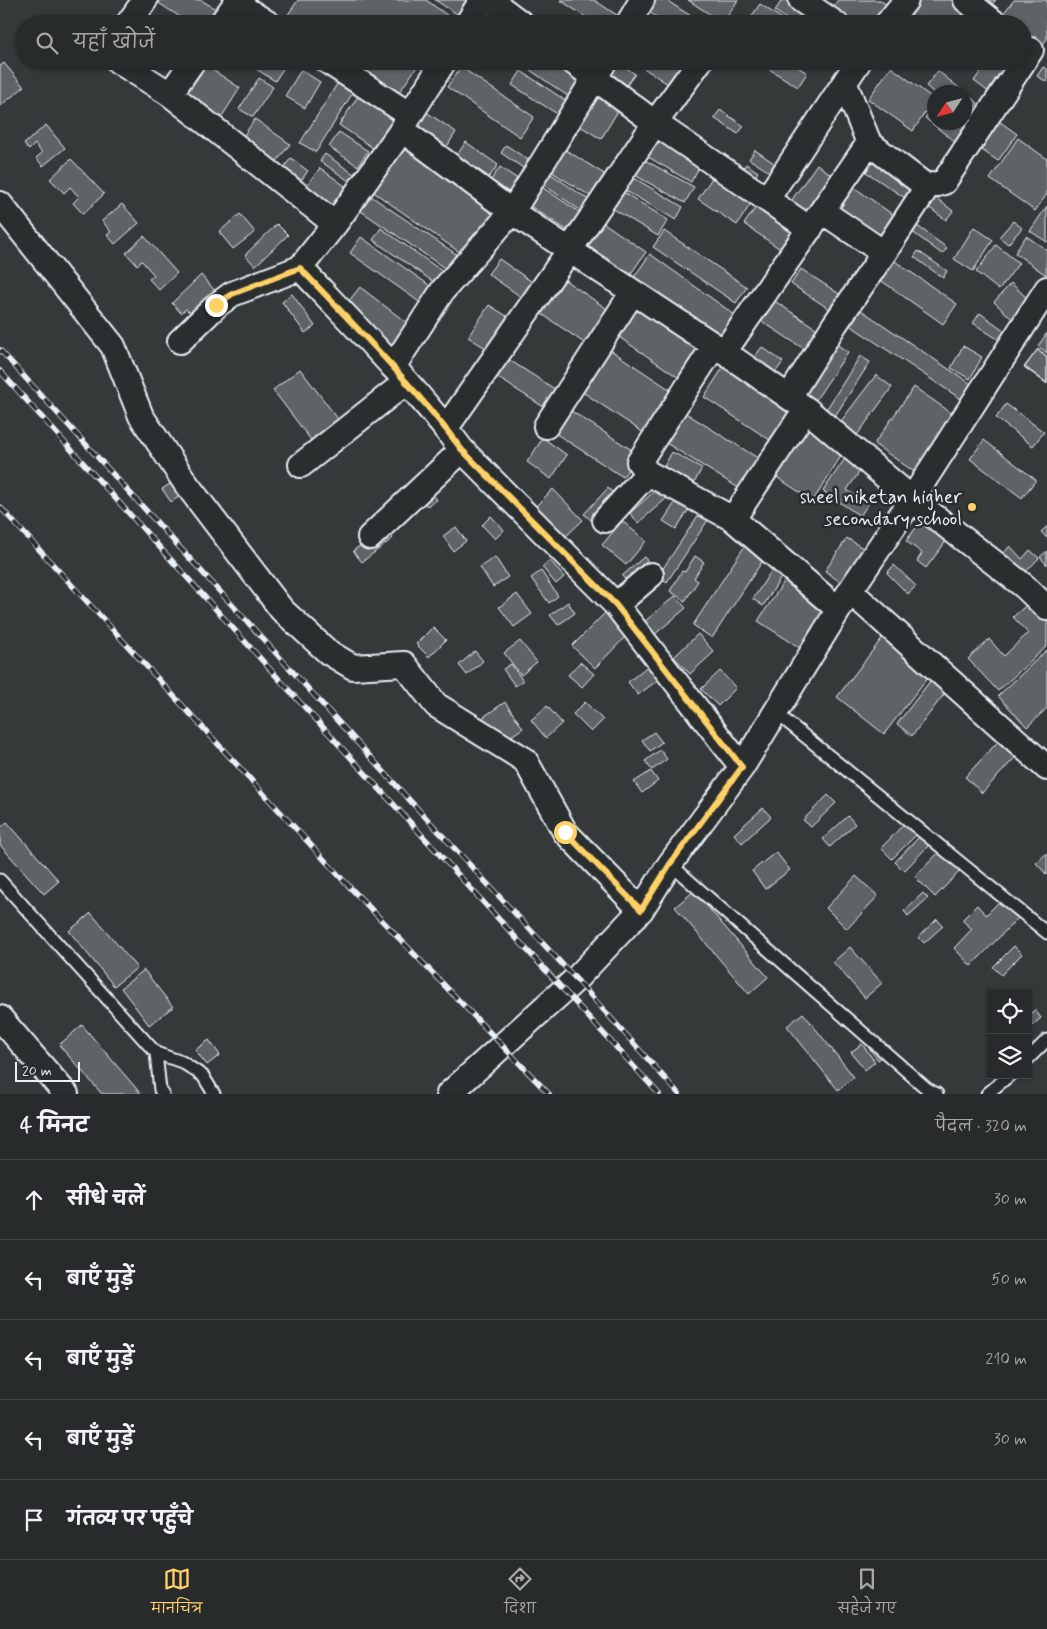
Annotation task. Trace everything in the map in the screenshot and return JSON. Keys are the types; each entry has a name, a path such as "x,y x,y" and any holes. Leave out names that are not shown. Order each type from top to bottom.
{"street":[{"path":"134,15 145,0"},
{"path":"473,15 482,0"},
{"path":"490,0 510,15"},
{"path":"633,15 642,0"},
{"path":"801,0 823,15"},
{"path":"894,15 906,0"},
{"path":"966,0 985,15"},
{"path":"227,15 237,1 256,15"},
{"path":"132,70 170,94 335,224"},
{"path":"170,94 187,70"},
{"path":"338,70 406,123 512,212 798,403 912,499 1024,586 1047,608"},
{"path":"180,341 216,305 232,294 300,268 335,224 406,123 438,70"},
{"path":"301,465 400,374 443,290 512,212 600,70 655,123 767,199 816,220 884,254"},
{"path":"446,428 655,123 693,70"},
{"path":"767,199 854,70"},
{"path":"733,519 798,403 834,324 884,254 927,187 944,182 1022,70"},
{"path":"845,84 870,143 927,187"},
{"path":"870,143 639,462 648,473 733,519 844,600 1043,756"},
{"path":"0,204 112,346 141,416 187,485 282,610 328,652 352,667 404,664 436,705 525,760 565,832 641,910"},
{"path":"300,268 400,374 446,428 462,450 616,605 742,767"},
{"path":"449,1094 576,979 641,910 670,864 742,767 844,600 912,499 1047,289"},
{"path":"546,426 633,292"},
{"path":"370,537 462,450"},
{"path":"605,520 648,473"},
{"path":"616,605 651,575"},
{"path":"0,1018 66,1094"}],"lane":[{"path":"775,712 1047,933"},
{"path":"670,864 926,1088 937,1094"},
{"path":"0,880 156,1053 182,1062 203,1076 214,1094"},
{"path":"1032,1055 1047,1040"},
{"path":"156,1053 162,1094"},
{"path":"987,1094 1005,1079"}],"building":[{"path":"154,0 201,0 224,14 223,15 177,15"},
{"path":"298,0 426,0 447,15 288,15"},
{"path":"435,0 471,0 461,15"},
{"path":"560,0 594,0 617,15 582,15"},
{"path":"652,0 666,0 689,15 654,15 646,10"},
{"path":"688,0 738,0 728,15 711,15"},
{"path":"782,0 798,0 820,15 781,15 775,11"},
{"path":"838,0 880,0 887,5 880,15 831,15 828,13"},
{"path":"917,0 951,0 970,15 905,15"},
{"path":"980,0 996,0 988,8"},
{"path":"1014,0 1047,0 1047,39 1041,47 1032,40 1032,15 1002,15"},
{"path":"760,4 776,15 752,15"},
{"path":"4,63 24,87 0,106 0,66"},
{"path":"1043,67 1047,69 1047,82 1037,76"},
{"path":"202,70 213,70 240,88 219,121 184,98"},
{"path":"258,70 282,70 275,81"},
{"path":"301,70 320,82 305,108 285,96"},
{"path":"358,70 415,70 396,97"},
{"path":"459,70 465,70 534,117 520,137 447,87"},
{"path":"530,70 575,70 590,80 575,101"},
{"path":"605,70 629,70 635,74 627,85"},
{"path":"647,70 686,70 674,88"},
{"path":"771,70 802,70 807,73 798,87"},
{"path":"889,70 895,70 927,94 927,110 913,131 868,99"},
{"path":"982,70 1013,70 994,96 974,81"},
{"path":"521,71 574,106 565,119 512,85"},
{"path":"938,71 956,85 927,85"},
{"path":"342,76 357,86 316,152 300,143"},
{"path":"259,78 273,87 253,117 239,109"},
{"path":"362,90 403,117 379,152 339,125"},
{"path":"597,91 621,106 601,139 577,124"},
{"path":"972,98 978,103 972,111"},
{"path":"423,110 456,132 446,148 413,126"},
{"path":"720,110 744,126 738,134 714,118"},
{"path":"992,116 1017,134 998,161 973,144"},
{"path":"255,119 290,144 271,169 238,144"},
{"path":"46,125 65,148 43,166 36,158 42,153 35,144 29,150 24,144"},
{"path":"940,130 971,130 960,146"},
{"path":"339,132 368,151 358,166 329,147"},
{"path":"655,133 703,160 691,182 643,154"},
{"path":"1018,138 1047,159 1047,194 1035,211 990,179"},
{"path":"466,142 498,165 489,177 457,155"},
{"path":"404,144 497,210 465,256 372,191"},
{"path":"506,145 537,166 532,174 501,153"},
{"path":"561,147 609,177 595,199 547,169"},
{"path":"755,150 784,170 779,178 749,159"},
{"path":"325,154 364,181 359,188 320,161"},
{"path":"639,157 694,187 685,203 631,173"},
{"path":"876,157 921,188 911,202 866,172"},
{"path":"291,158 308,171 294,190 277,177"},
{"path":"71,159 104,194 83,214 73,203 79,197 70,187 64,193 50,179"},
{"path":"746,164 758,172 752,182 740,174"},
{"path":"817,164 835,178 807,217 789,204"},
{"path":"500,167 525,184 516,197 491,180"},
{"path":"320,168 352,191 335,214 303,191"},
{"path":"548,172 595,204 587,215 541,183"},
{"path":"716,172 755,197 737,225 698,199"},
{"path":"629,175 683,207 676,220 621,188"},
{"path":"539,185 588,218 576,236 527,204"},
{"path":"852,186 902,221 886,243 836,208"},
{"path":"615,187 668,220 658,236 605,204"},
{"path":"365,192 456,254 446,269 355,207"},
{"path":"931,194 953,211 946,220 924,204"},
{"path":"759,203 801,233 786,253 744,224"},
{"path":"122,204 139,223 115,244 107,235 111,232 102,221"},
{"path":"1047,206 1047,242 1030,231"},
{"path":"240,214 255,232 233,249 219,232"},
{"path":"598,219 646,252 630,275 582,242"},
{"path":"1013,221 1022,228 1008,244 999,237"},
{"path":"912,222 947,248 942,254 907,228"},
{"path":"277,224 288,235 255,266 245,255"},
{"path":"974,227 993,240 973,271 954,259"},
{"path":"381,228 449,276 441,287 373,240"},
{"path":"664,231 747,287 736,303 653,247"},
{"path":"144,236 177,273 159,290 149,279 154,275 142,261 137,265 126,253"},
{"path":"1026,236 1047,250 1046,275 1015,253"},
{"path":"361,237 436,290 425,306 350,253"},
{"path":"996,245 1019,263 999,290 976,272"},
{"path":"918,251 947,271 943,278 914,257"},
{"path":"650,254 735,315 719,338 634,277"},
{"path":"889,257 957,304 943,324 876,277"},
{"path":"499,259 538,286 527,301 488,274"},
{"path":"801,269 844,297 834,312 791,284"},
{"path":"556,274 616,315 593,349 533,308"},
{"path":"201,275 218,294 193,316 186,309 181,313 172,303"},
{"path":"1011,283 1029,300 1012,319 994,302"},
{"path":"360,287 411,326 396,347 344,307"},
{"path":"292,294 315,326 305,333 282,302"},
{"path":"773,300 817,329 804,349 760,320"},
{"path":"489,305 513,320 492,352 468,337"},
{"path":"635,308 703,354 685,382 616,335"},
{"path":"858,308 977,388 967,403 848,324"},
{"path":"980,313 1005,331 999,340 973,323"},
{"path":"1047,333 1047,353 1038,346"},
{"path":"827,338 848,352 815,401 795,388"},
{"path":"963,346 982,357 970,379 951,368"},
{"path":"762,347 783,362 771,378 750,363"},
{"path":"609,349 678,395 650,437 581,391"},
{"path":"1038,349 1047,356 1047,384 1024,367"},
{"path":"1037,350 1047,358 1047,383 1025,367"},
{"path":"500,354 564,395 553,413 489,372"},
{"path":"860,356 870,362 835,416 826,410"},
{"path":"724,366 793,411 773,442 704,397"},
{"path":"300,369 338,419 311,440 273,390"},
{"path":"876,375 892,387 855,438 838,425"},
{"path":"914,387 956,416 916,473 874,444"},
{"path":"1006,404 1044,432 1033,446 996,418"},
{"path":"562,405 638,454 623,477 547,428"},
{"path":"684,412 764,462 745,492 666,443"},
{"path":"805,422 846,448 813,501 772,474"},
{"path":"543,438 567,455 551,479 527,462"},
{"path":"984,440 1036,480 1022,498 970,459"},
{"path":"672,452 702,468 690,491 660,474"},
{"path":"848,454 864,465 847,490 868,504 860,516 823,491"},
{"path":"173,482 182,495 171,502 162,489"},
{"path":"659,487 668,497 638,523 630,513"},
{"path":"429,488 437,500 427,506 419,494"},
{"path":"608,488 617,497 593,522 584,514"},
{"path":"553,489 583,520 562,540 533,509"},
{"path":"678,498 691,506 676,529 663,521"},
{"path":"699,514 708,520 667,582 658,576"},
{"path":"491,516 504,530 495,539 482,525"},
{"path":"924,517 950,536 926,568 917,561 922,553 906,541"},
{"path":"622,521 646,541 626,565 602,545"},
{"path":"1047,526 1047,538 1041,532"},
{"path":"385,527 393,538 362,562 353,551"},
{"path":"456,527 466,541 453,551 443,536"},
{"path":"847,538 869,552 846,586 825,571"},
{"path":"748,541 767,554 712,638 693,625"},
{"path":"1010,546 1022,559 1030,550 1039,558 1021,577 1000,557"},
{"path":"1047,551 1047,565 1040,557"},
{"path":"695,556 704,562 694,578 698,581 685,601 670,591 682,571 685,572"},
{"path":"495,557 508,577 493,587 480,567"},
{"path":"644,557 655,569 633,588 622,576"},
{"path":"550,560 564,577 556,584 542,567"},
{"path":"775,565 785,571 763,606 753,599"},
{"path":"894,565 916,586 908,594 887,573"},
{"path":"541,571 558,596 549,603 531,578"},
{"path":"787,577 828,604 800,648 758,621"},
{"path":"517,594 532,614 514,627 499,607"},
{"path":"675,596 686,608 654,635 643,623"},
{"path":"1033,599 1047,614 1047,646 998,691 968,659 989,639 1004,656 1028,633 1013,617"},
{"path":"568,602 575,613 558,625 550,615"},
{"path":"608,610 631,631 595,668 572,646"},
{"path":"433,627 446,640 429,657 416,644"},
{"path":"698,634 714,652 690,674 674,657"},
{"path":"883,637 931,673 884,734 837,697"},
{"path":"520,641 537,662 521,675 504,653"},
{"path":"1047,650 1047,708 1027,727 998,696"},
{"path":"475,651 483,661 467,675 459,665"},
{"path":"656,659 667,673 638,695 628,682"},
{"path":"580,662 594,674 582,687 568,675"},
{"path":"511,664 523,681 515,686 503,669"},
{"path":"720,671 736,688 718,706 701,689"},
{"path":"934,676 949,688 912,736 897,724"},
{"path":"505,702 523,728 500,744 482,718"},
{"path":"585,702 603,720 591,732 573,714"},
{"path":"689,702 702,720 693,727 680,709"},
{"path":"547,706 562,723 546,738 531,720"},
{"path":"654,732 662,742 650,751 642,740"},
{"path":"1007,732 1024,748 982,793 965,777"},
{"path":"660,750 667,759 652,770 645,761"},
{"path":"651,771 658,781 642,793 634,782"},
{"path":"828,795 836,803 811,827 803,820"},
{"path":"763,808 771,817 742,843 734,834"},
{"path":"848,816 855,824 830,847 823,839"},
{"path":"7,822 59,881 44,894 0,845 0,828"},
{"path":"905,823 917,834 892,859 881,848"},
{"path":"921,835 930,844 904,871 895,862"},
{"path":"940,851 960,871 935,897 915,877"},
{"path":"776,852 790,870 765,889 752,871"},
{"path":"1047,853 1047,875 1036,863"},
{"path":"856,876 878,896 847,929 826,908"},
{"path":"694,891 768,977 749,994 675,907"},
{"path":"923,893 928,898 908,916 904,911"},
{"path":"1000,901 1018,918 971,966 954,948 972,929 962,920 977,905 986,915"},
{"path":"91,913 137,968 114,986 69,931"},
{"path":"937,919 943,926 924,943 918,937"},
{"path":"1014,946 1022,954 1001,975 993,967"},
{"path":"850,947 882,983 865,998 833,962"},
{"path":"144,970 173,1007 149,1025 121,988"},
{"path":"1035,1010 1041,1018 1032,1026 1032,1012"},
{"path":"803,1013 854,1077 838,1090 787,1026"},
{"path":"82,1025 141,1094 102,1094 59,1045"},
{"path":"872,1036 886,1054 878,1060 864,1042"},
{"path":"209,1040 220,1055 207,1065 195,1050"},
{"path":"862,1044 875,1062 865,1070 851,1052"}],"railway":[{"path":"0,350 679,1094"},
{"path":"0,371 659,1094"},
{"path":"0,507 343,880 549,1094"}],"place":[{"name":"sheel niketan higher secondary school","path":"972,507"}],"route":[{"path":"216,305 232,294 252,285 300,268 393,367 446,428 462,450 616,605 742,767 670,864 641,910 565,832"}]}
